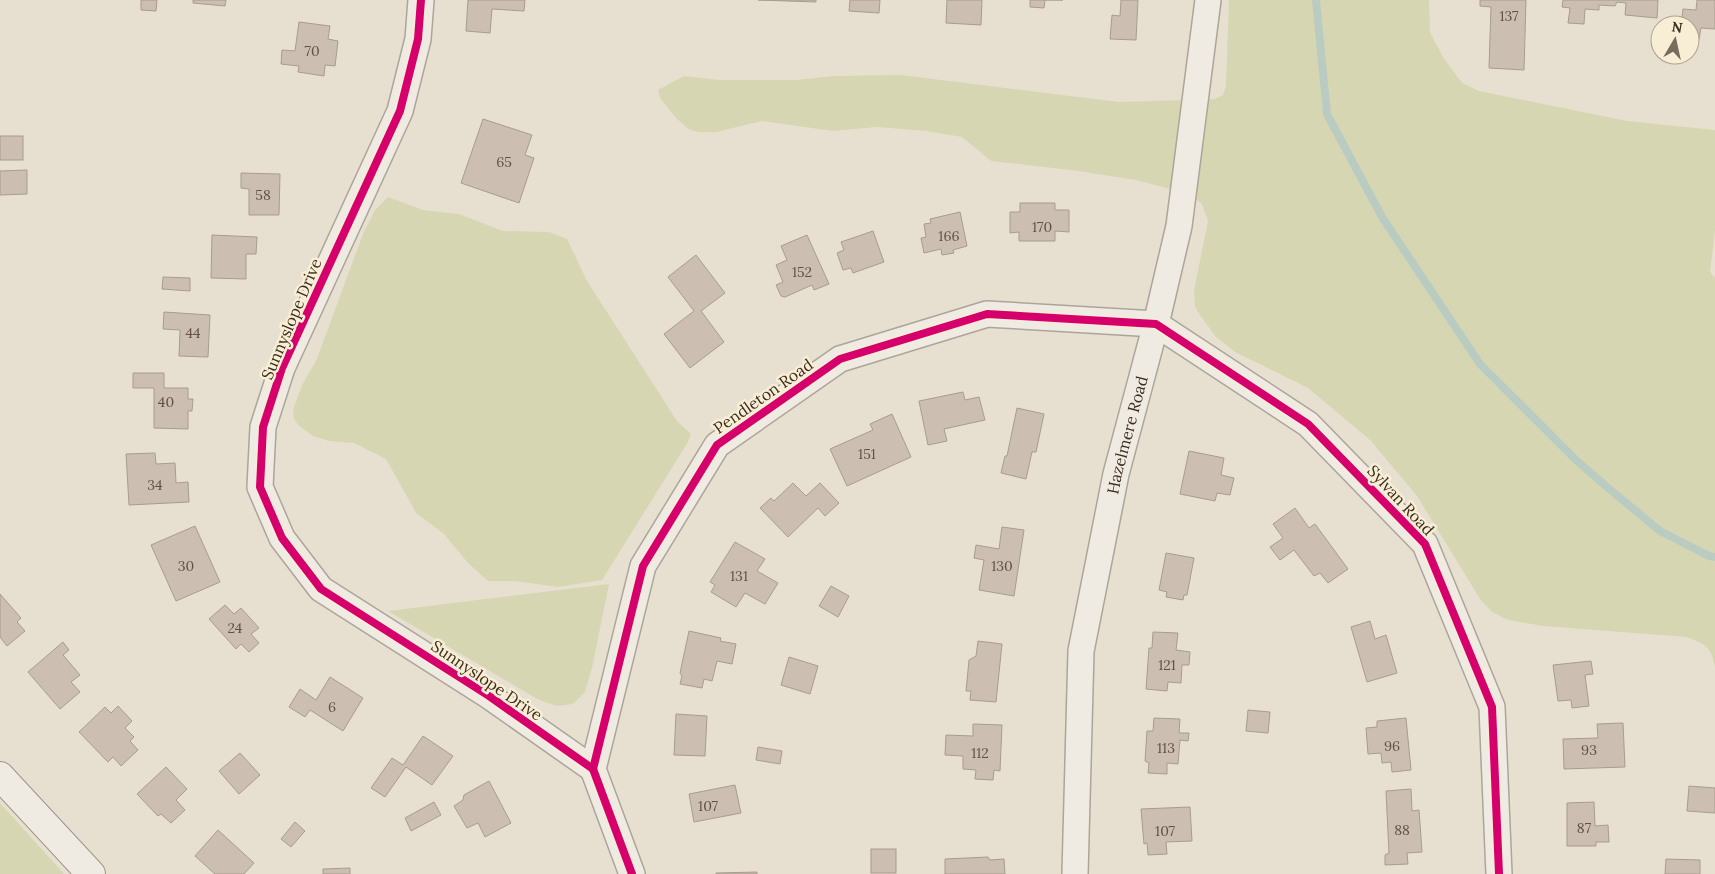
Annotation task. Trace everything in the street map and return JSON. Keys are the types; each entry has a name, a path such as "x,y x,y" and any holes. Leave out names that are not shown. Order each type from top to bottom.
{"main road":[{"path":"0,776 91,874"}],"street":[{"name":"Sunnyslope Drive","path":"421,0 418,39 400,110 282,368 263,427 260,487 282,538 321,589 489,696 593,769"},
{"name":"Hazelmere Road","path":"1075,874 1081,651 1116,474 1156,324 1179,226 1208,0"},
{"name":"Pendleton Road","path":"593,769 643,566 717,445 840,359 987,314 1156,324"},
{"name":"Sylvan Road","path":"1156,324 1308,424 1425,544 1492,707 1499,874"},
{"path":"593,769 632,874"}],"green space":[{"path":"1229,0 1429,0 1430,32 1443,57 1462,83 1479,91 1627,121 1715,130 1715,231 1710,272 1715,278 1715,667 1709,650 1702,644 1686,637 1543,626 1508,620 1492,612 1480,599 1417,496 1370,440 1308,388 1235,352 1216,337 1200,315 1195,307 1194,290 1208,221 1202,204 1189,194 1136,180 991,161 962,137 927,131 877,127 833,131 762,121 716,132 699,132 690,130 677,119 660,98 658,90 684,76 720,80 796,80 834,76 901,75 1119,102 1215,99 1223,95 1226,86"},
{"path":"388,197 423,210 459,214 503,231 549,232 567,239 587,281 677,421 691,434 688,442 602,580 558,587 515,581 488,581 468,563 444,534 416,513 386,459 354,443 329,441 313,436 299,426 294,419 293,410 302,385 316,361 363,234 375,210"},
{"path":"609,584 592,668 585,692 573,704 557,706 539,700 388,611"},
{"path":"0,803 64,874 0,874"}],"building":[{"path":"141,0 157,0 156,11 141,10"},
{"path":"193,0 226,0 225,6 193,3"},
{"path":"468,0 525,0 524,11 492,9 490,33 466,31"},
{"path":"758,0 816,0 816,2"},
{"path":"850,0 880,0 879,13 849,11"},
{"path":"947,0 982,0 981,25 946,23"},
{"path":"1030,0 1045,0 1044,8 1030,7"},
{"path":"1121,0 1138,0 1136,40 1110,39 1112,15 1120,16"},
{"path":"1480,0 1526,0 1524,70 1489,68 1491,7 1480,6"},
{"path":"1563,0 1658,0 1657,15 1650,15 1650,17 1625,15 1626,3 1617,2 1615,6 1599,5 1599,10 1585,9 1584,24 1568,23 1570,8 1562,7"},
{"path":"1697,0 1715,0 1715,29 1701,28 1700,34 1700,15 1682,15 1683,9 1696,10"},
{"path":"299,22 330,26 328,39 338,41 335,66 325,65 324,76 298,72 299,66 281,64 282,50 295,51"},
{"path":"483,119 532,135 525,155 534,158 519,203 461,183"},
{"path":"0,136 23,136 23,160 0,160"},
{"path":"27,170 27,194 0,195 0,171"},
{"path":"241,173 280,174 279,215 249,215 249,189 241,188"},
{"path":"1020,203 1055,203 1055,210 1069,210 1069,232 1055,231 1055,241 1019,241 1019,232 1010,233 1010,212 1020,212"},
{"path":"960,212 967,246 953,250 954,253 942,255 941,249 924,253 921,238 926,237 924,224 931,223 930,219"},
{"path":"873,231 884,262 853,273 851,268 843,270 837,253 844,250 841,242"},
{"path":"212,235 257,237 256,254 246,254 246,279 211,278"},
{"path":"807,235 829,284 814,290 812,285 785,297 781,296 776,285 783,282 776,265 787,260 781,246"},
{"path":"696,255 725,293 701,311 724,342 690,368 664,334 694,311 668,277"},
{"path":"163,277 190,278 190,291 162,289"},
{"path":"164,312 210,315 208,357 179,356 180,330 163,329"},
{"path":"133,373 164,373 164,388 188,388 188,399 193,399 192,411 188,411 188,429 154,428 154,388 133,388"},
{"path":"963,392 965,400 979,397 985,420 944,429 947,441 928,445 919,401"},
{"path":"1017,408 1044,414 1036,452 1032,452 1026,479 1001,473 1005,456 1007,456"},
{"path":"892,414 911,457 847,486 830,449 873,430 870,424"},
{"path":"1189,451 1224,458 1221,475 1234,478 1230,495 1217,493 1215,501 1180,494"},
{"path":"155,453 156,464 175,463 176,483 188,482 189,502 129,505 126,454"},
{"path":"793,483 806,496 820,483 839,503 825,516 818,508 788,537 760,508 771,498 774,501"},
{"path":"1295,508 1309,528 1315,524 1348,569 1328,583 1320,573 1314,576 1294,550 1280,560 1270,547 1283,538 1273,524"},
{"path":"195,526 220,582 176,601 151,545"},
{"path":"1002,527 1024,530 1014,596 979,590 984,560 974,558 976,545 999,549"},
{"path":"735,542 765,559 757,571 778,583 765,604 745,593 736,607 711,592 715,585 710,582"},
{"path":"1166,553 1194,558 1187,595 1184,595 1183,600 1166,597 1167,592 1159,590"},
{"path":"831,586 849,596 838,617 819,606"},
{"path":"0,594 21,618 17,622 25,631 7,646 0,637"},
{"path":"225,605 234,614 241,608 259,628 251,634 259,643 249,652 241,644 236,649 209,619"},
{"path":"1370,621 1375,639 1386,635 1397,673 1367,682 1351,627"},
{"path":"689,631 721,638 720,641 736,644 732,664 717,661 712,681 704,679 702,688 680,684 682,676 680,673"},
{"path":"1153,632 1178,633 1176,650 1190,652 1189,665 1182,665 1181,683 1168,682 1167,691 1146,689 1149,648 1152,648"},
{"path":"978,641 1002,644 996,702 970,700 971,691 966,691 969,660 976,656"},
{"path":"63,642 69,650 63,655 80,675 71,682 80,692 60,709 28,672"},
{"path":"789,657 818,666 810,694 781,685"},
{"path":"1591,661 1593,674 1585,675 1589,706 1572,708 1571,700 1558,701 1553,665"},
{"path":"330,677 363,698 343,731 310,710 305,717 289,707 300,689 316,700"},
{"path":"118,706 132,721 125,728 134,737 130,741 138,750 121,766 113,757 108,762 79,732 105,707 111,713"},
{"path":"1248,710 1270,712 1268,733 1246,731"},
{"path":"676,714 707,716 705,756 674,755"},
{"path":"1154,718 1180,719 1179,733 1189,733 1188,741 1180,740 1178,764 1167,763 1167,774 1148,773 1149,763 1145,761 1147,731 1153,731"},
{"path":"1406,718 1411,770 1392,772 1391,762 1382,763 1381,753 1368,754 1366,728 1377,727 1377,721"},
{"path":"1623,723 1625,767 1564,769 1563,739 1598,738 1597,724"},
{"path":"973,724 1002,725 1000,771 994,770 993,780 975,779 976,770 963,769 963,756 945,755 946,735 973,736"},
{"path":"423,736 453,756 432,785 406,767 385,797 371,788 392,758 403,765"},
{"path":"758,747 782,751 780,764 756,760"},
{"path":"240,753 260,775 239,794 219,771"},
{"path":"166,767 187,789 176,800 185,810 171,823 161,814 158,816 137,794"},
{"path":"489,781 511,823 485,837 478,823 467,828 454,806 463,800 464,795"},
{"path":"735,785 741,813 694,822 689,794"},
{"path":"1689,786 1715,788 1715,813 1687,811"},
{"path":"1411,789 1412,811 1419,810 1422,852 1407,853 1408,864 1385,865 1385,855 1389,853 1386,791"},
{"path":"434,802 441,815 411,831 405,818"},
{"path":"1594,802 1595,826 1608,825 1609,842 1596,842 1596,846 1567,846 1567,803"},
{"path":"1190,807 1192,841 1166,842 1167,854 1148,855 1147,843 1144,844 1141,809"},
{"path":"295,822 305,831 291,847 281,839"},
{"path":"218,830 254,863 244,874 215,874 195,856"},
{"path":"871,849 896,849 896,873 871,873"},
{"path":"988,857 990,860 1004,859 1005,874 945,874 945,859"},
{"path":"1666,859 1700,860 1700,874 1665,874"},
{"path":"350,868 350,874 323,874 323,869"},
{"path":"757,872 757,874 716,874 716,873"}],"waterway":[{"path":"1316,0 1327,114 1382,217 1480,364 1576,460 1660,531 1709,556 1715,557"}],"cycle path":[{"path":"421,0 418,39 400,111 282,368 263,427 260,487 282,538 321,589 489,696 593,769"},
{"path":"632,874 593,769 643,566 717,445 840,359 987,314 1156,324 1308,424 1425,544 1492,707 1499,874"}]}
